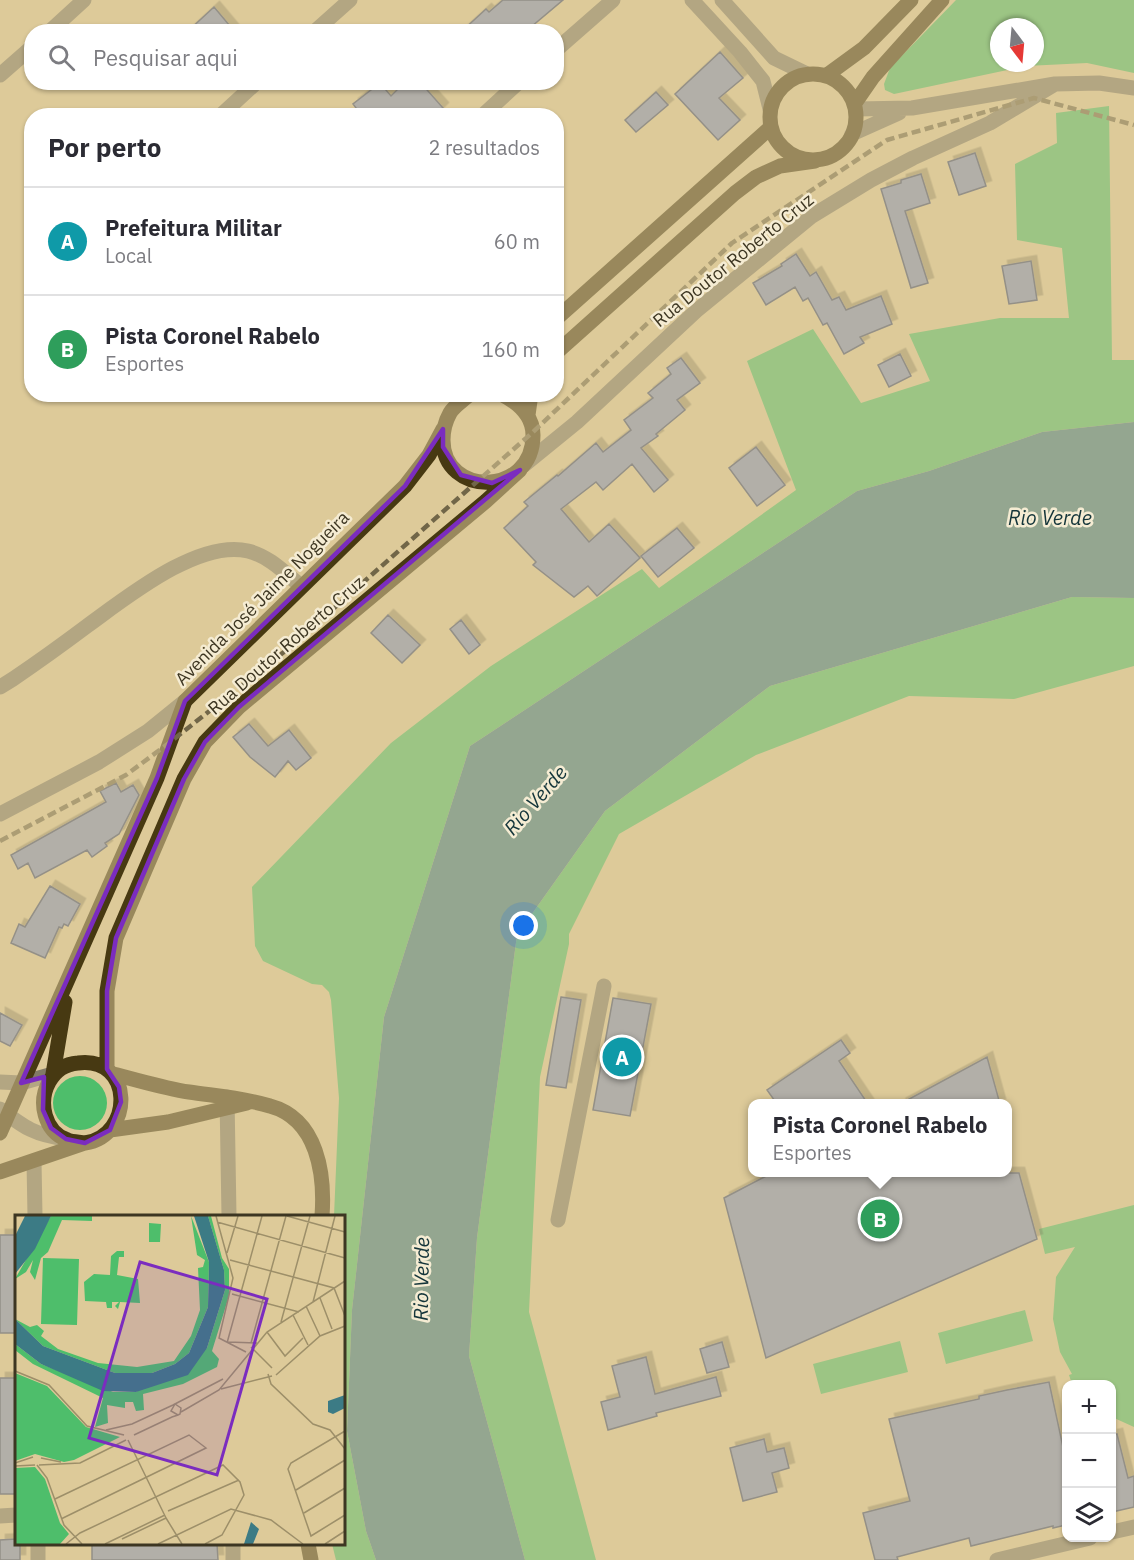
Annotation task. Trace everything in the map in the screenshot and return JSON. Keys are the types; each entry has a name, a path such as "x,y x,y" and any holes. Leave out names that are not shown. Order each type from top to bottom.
{"main road":[{"path":"827,75 864,48 911,0"},
{"path":"855,106 873,77 942,0"},
{"path":"564,346 756,177 780,166 815,161 835,155 849,141 856,123 855,106 844,86 827,75 807,74 783,86 770,109 770,128 779,145 796,157 815,161"},
{"path":"564,312 770,128"},
{"name":"Avenida José Jaime Nogueira","path":"0,1133 4,1112 21,1083 70,979 157,778 185,701 405,486 429,455 450,412 462,402"},
{"path":"516,402 528,415"},
{"path":"443,429 443,447 450,462 461,475 477,482 492,483 508,479 522,468 531,453 533,432 528,415 530,402"},
{"name":"Rua Doutor Roberto Cruz","path":"110,1071 107,991 116,938 184,779 206,742 239,707 486,501 522,468"},
{"name":"Avenida José Jaime Nogueira","path":"53,1074 70,979"},
{"path":"85,1143 66,1139 51,1128 43,1110 43,1091 53,1074 69,1064 89,1062 165,1088 227,1103"},
{"path":"0,1172 94,1142 110,1130 118,1117 121,1102 120,1087 110,1071"},
{"path":"110,1130 168,1122 227,1103 250,1102 271,1106 288,1113 304,1128 316,1151 322,1177 322,1215"},
{"path":"308,1545 311,1560"}],"street":[{"path":"58,24 84,0"},
{"path":"323,24 350,0"},
{"path":"564,43 613,0"},
{"path":"692,0 740,52 763,81 770,109"},
{"path":"722,0 774,58 807,74"},
{"path":"0,75 24,54"},
{"name":"Rua Doutor Roberto Cruz","path":"855,106 912,108 1055,84 1099,83 1134,88"},
{"name":"Rua Doutor Roberto Cruz","path":"522,468 578,422 696,311 812,216 871,180 990,123 1055,84"},
{"path":"229,108 248,90"},
{"path":"491,108 510,90"},
{"name":"Rua Doutor Roberto Cruz","path":"852,134 912,108"},
{"path":"0,687 14,680 148,582 213,551 235,549 258,554 301,586"},
{"path":"0,814 99,762 148,731 185,701"},
{"path":"558,1220 604,986"},
{"path":"0,1082 21,1083 53,1074"},
{"path":"227,1103 228,1215"},
{"path":"4,1112 42,1136 66,1139"},
{"path":"34,1161 35,1215"},
{"path":"0,1516 15,1515"},
{"path":"1116,1531 1134,1527"},
{"path":"997,1560 1072,1542"}],"highlighted area":[{"path":"443,429 443,447 461,475 492,483 520,470 239,707 205,742 184,779 116,938 107,991 107,1069 119,1087 121,1102 110,1130 85,1143 66,1139 51,1128 43,1110 44,1077 21,1083 157,778 185,701 405,486"}],"green space":[{"path":"956,0 1134,0 1134,73 1087,63 1044,65 1044,18 990,18 990,72 998,72 894,94 885,90 884,84 890,68"},
{"path":"1109,106 1112,360 1134,360 1134,422 1042,432 929,471 857,491 470,746 384,1017 352,1310 347,1431 366,1531 376,1560 336,1560 332,1545 345,1545 345,1215 334,1215 339,1098 331,1000 329,992 322,985 312,984 263,961 255,946 252,887 391,743 491,666 642,569 659,588 796,490 747,361 813,329 861,403 930,381 909,334 1000,318 1069,318 1062,248 1017,240 1015,164 1057,143 1056,113"},
{"path":"1072,597 1134,598 1134,666 1014,699 909,696 756,755 619,834 569,934 569,944 540,1077 529,1312 596,1560 525,1560 469,1356 477,1238 517,935 605,811 770,686"},
{"path":"75,1076 85,1076 95,1080 103,1088 107,1103 103,1118 95,1126 85,1130 75,1130 65,1126 57,1118 53,1108 53,1098 57,1088 65,1080"},
{"path":"1134,1205 1134,1427 1116,1419 1116,1380 1071,1380 1069,1375 1072,1374 1060,1352 1053,1319 1056,1277 1075,1247 1045,1254 1039,1229"},
{"path":"1025,1310 1033,1341 946,1364 938,1333"},
{"path":"900,1341 908,1372 821,1394 813,1364"}],"water":[{"name":"Rio Verde","path":"1134,422 1134,598 1072,597 770,686 605,811 517,935 477,1238 469,1356 525,1560 376,1560 366,1531 347,1431 352,1310 384,1017 470,746 857,491 929,471 1042,432"}],"building":[{"path":"503,0 563,0 534,24 470,24 486,9 489,12"},
{"path":"214,7 228,24 196,24"},
{"path":"720,52 743,78 719,98 740,120 718,140 675,94"},
{"path":"371,90 386,90 391,96 397,90 427,90 443,108 356,108 353,104"},
{"path":"656,92 668,105 636,132 625,120"},
{"path":"975,153 986,186 959,195 948,162"},
{"path":"921,174 930,203 905,211 928,283 911,288 881,189"},
{"path":"796,254 810,276 816,272 832,300 839,297 846,310 881,296 892,324 860,337 864,343 844,354 827,323 823,325 808,298 803,301 795,287 766,305 753,283 782,266 781,264"},
{"path":"1031,261 1037,300 1009,304 1002,266"},
{"path":"900,354 911,376 889,387 878,365"},
{"path":"681,358 700,383 677,400 685,410 656,434 658,436 641,448 668,480 654,492 632,464 603,490 596,482 561,509 589,542 609,524 640,558 597,596 588,586 574,597 533,565 536,562 504,528 528,506 524,502 596,443 603,452 631,430 624,420 653,398 648,393 671,374 667,368"},
{"path":"756,447 785,485 757,506 729,468"},
{"path":"677,528 694,548 658,577 641,556"},
{"path":"388,615 420,645 402,663 371,633"},
{"path":"461,620 480,645 469,654 450,629"},
{"path":"249,724 268,746 289,730 311,758 296,770 288,761 275,777 250,757 233,737"},
{"path":"116,783 121,792 133,785 139,795 119,834 105,843 107,846 92,857 87,850 35,878 28,863 18,869 11,855 106,802 100,791"},
{"path":"50,886 80,904 68,926 64,924 62,928 59,927 45,958 11,943 19,924 25,927"},
{"path":"561,997 581,1000 566,1088 546,1085"},
{"path":"613,998 651,1004 630,1116 593,1110"},
{"path":"0,1013 22,1025 10,1046 0,1041"},
{"path":"841,1040 850,1053 839,1061 865,1099 773,1099 767,1090"},
{"path":"987,1057 999,1099 909,1099"},
{"path":"1012,1173 1019,1173 1037,1239 766,1358 724,1198 764,1177 1012,1177"},
{"path":"0,1235 15,1235 15,1333 0,1333"},
{"path":"722,1342 729,1367 707,1373 700,1349"},
{"path":"646,1357 655,1394 716,1377 721,1396 656,1413 657,1416 608,1430 601,1402 620,1397 612,1366"},
{"path":"0,1378 15,1378 15,1494 0,1494"},
{"path":"1049,1382 1062,1442 1062,1526 1053,1528 1053,1526 971,1546 969,1538 897,1557 898,1560 875,1560 863,1513 910,1501 889,1419 979,1399 979,1396"},
{"path":"1116,1434 1128,1478 1134,1476 1134,1507 1116,1511 1116,1488"},
{"path":"764,1439 767,1452 784,1448 789,1468 772,1473 777,1492 743,1501 730,1448"},
{"path":"15,1539 15,1545 20,1545 20,1560 0,1560 0,1540"},
{"path":"92,1545 217,1545 218,1560 92,1560"}],"railway":[{"path":"0,841 126,775 169,743 289,648 533,432 732,243 887,140 1034,98 1134,125"}],"place":[{"name":"Prefeitura Militar","path":"622,1057"},
{"name":"Pista Coronel Rabelo","path":"880,1219"}]}
